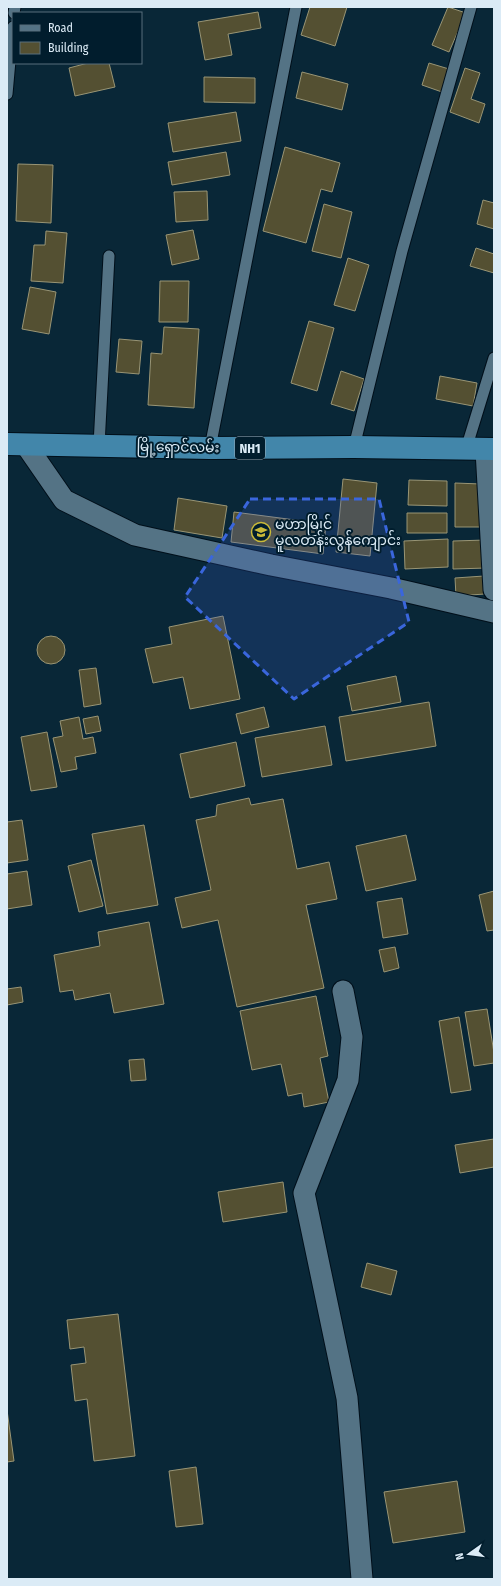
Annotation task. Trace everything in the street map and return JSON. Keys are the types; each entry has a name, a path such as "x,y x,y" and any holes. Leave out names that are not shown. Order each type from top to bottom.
{"highway":[{"name":"မြို့ရှောင်လမ်း","path":"13,445 99,445 210,448 354,447 482,449"}],"street":[{"path":"13,445 64,500 135,535 271,565 391,588 494,612"},
{"path":"482,449 494,590"},
{"path":"343,991 352,1037 348,1080 304,1193 347,1398 362,1579"}],"lane":[{"path":"210,448 296,7"},
{"path":"354,447 402,251 471,7"},
{"path":"7,94 12,38"},
{"path":"99,445 109,256"},
{"path":"482,449 494,358"}],"highlighted area":[{"path":"250,499 379,499 409,622 294,699 185,597"}],"building":[{"path":"310,7 347,7 335,46 301,35"},
{"path":"448,7 466,13 449,52 432,45"},
{"path":"258,12 261,28 228,34 232,55 205,60 198,22"},
{"path":"429,63 449,69 442,92 422,85"},
{"path":"84,64 109,64 115,87 75,96 69,68"},
{"path":"465,68 480,73 471,99 485,104 479,123 450,112"},
{"path":"302,72 348,84 342,110 296,98"},
{"path":"204,77 255,78 255,103 204,102"},
{"path":"236,112 241,141 173,152 168,123"},
{"path":"285,147 340,163 332,192 321,189 306,243 263,231"},
{"path":"226,152 230,175 172,185 168,162"},
{"path":"18,164 53,165 51,223 16,221"},
{"path":"207,191 208,220 176,222 174,192"},
{"path":"483,200 494,203 494,229 477,224"},
{"path":"324,204 352,212 341,258 312,251"},
{"path":"193,230 199,259 172,265 166,235"},
{"path":"46,231 67,233 63,283 31,281 34,245 45,245"},
{"path":"476,248 494,254 494,273 470,266"},
{"path":"348,258 369,265 355,311 334,305"},
{"path":"160,281 189,281 188,322 159,322"},
{"path":"30,287 56,292 49,334 22,329"},
{"path":"309,321 334,328 317,391 291,383"},
{"path":"164,327 199,329 194,408 148,405 151,353 162,354"},
{"path":"119,339 142,341 139,374 116,372"},
{"path":"341,371 364,379 354,411 331,404"},
{"path":"440,376 477,383 473,406 436,399"},
{"path":"343,479 377,483 370,556 336,552"},
{"path":"409,480 447,481 447,506 408,505"},
{"path":"455,483 481,484 481,527 455,527"},
{"path":"178,498 227,506 222,538 174,530"},
{"path":"234,512 326,524 323,554 231,542"},
{"path":"407,513 447,513 447,533 407,533"},
{"path":"448,539 448,567 405,569 404,541"},
{"path":"486,540 487,568 453,569 453,541"},
{"path":"484,576 485,594 456,596 455,578"},
{"path":"223,616 240,699 190,709 183,677 153,683 145,649 172,644 169,627"},
{"path":"51,636 61,640 65,650 61,660 51,664 41,660 37,650 41,640"},
{"path":"96,668 101,704 84,707 79,670"},
{"path":"396,676 401,702 352,711 347,686"},
{"path":"429,702 436,746 346,761 339,717"},
{"path":"264,707 269,727 241,734 236,714"},
{"path":"98,716 101,731 86,734 83,719"},
{"path":"79,717 83,739 93,737 96,753 75,757 77,769 61,772 53,738 63,736 60,721"},
{"path":"325,726 332,765 262,777 255,738"},
{"path":"47,732 57,787 31,791 21,737"},
{"path":"236,742 245,786 190,798 180,754"},
{"path":"249,798 251,805 283,799 297,869 329,862 337,899 306,905 324,988 237,1007 218,920 182,928 175,898 211,890 196,820 216,816 217,805"},
{"path":"22,820 28,860 7,863 7,822"},
{"path":"144,825 158,905 107,914 92,834"},
{"path":"406,835 416,880 366,891 356,846"},
{"path":"91,860 103,906 79,912 68,866"},
{"path":"27,871 32,905 7,909 7,874"},
{"path":"494,891 494,930 487,931 479,895"},
{"path":"402,898 408,934 383,938 377,902"},
{"path":"149,922 164,1004 114,1013 110,993 75,1000 73,990 60,992 54,955 100,946 98,932"},
{"path":"395,947 399,968 384,972 379,950"},
{"path":"21,987 23,1002 7,1005 7,989"},
{"path":"316,996 328,1056 320,1058 329,1102 304,1107 302,1093 288,1096 281,1064 252,1070 240,1011"},
{"path":"487,1009 494,1053 494,1063 474,1066 465,1012"},
{"path":"459,1017 471,1090 451,1093 439,1021"},
{"path":"144,1059 146,1080 131,1081 129,1060"},
{"path":"494,1139 494,1167 460,1173 455,1145"},
{"path":"283,1182 287,1212 223,1222 218,1192"},
{"path":"367,1263 397,1271 391,1295 361,1287"},
{"path":"118,1314 135,1456 94,1461 87,1399 75,1401 71,1365 86,1363 84,1347 70,1349 67,1320"},
{"path":"7,1410 14,1461 7,1462"},
{"path":"196,1467 203,1524 176,1527 169,1471"},
{"path":"457,1481 465,1532 393,1543 384,1492"}],"place":[{"name":"မဟာမြိုင် မူလတန်းလွန်ကျောင်း","path":"261,532"}]}
